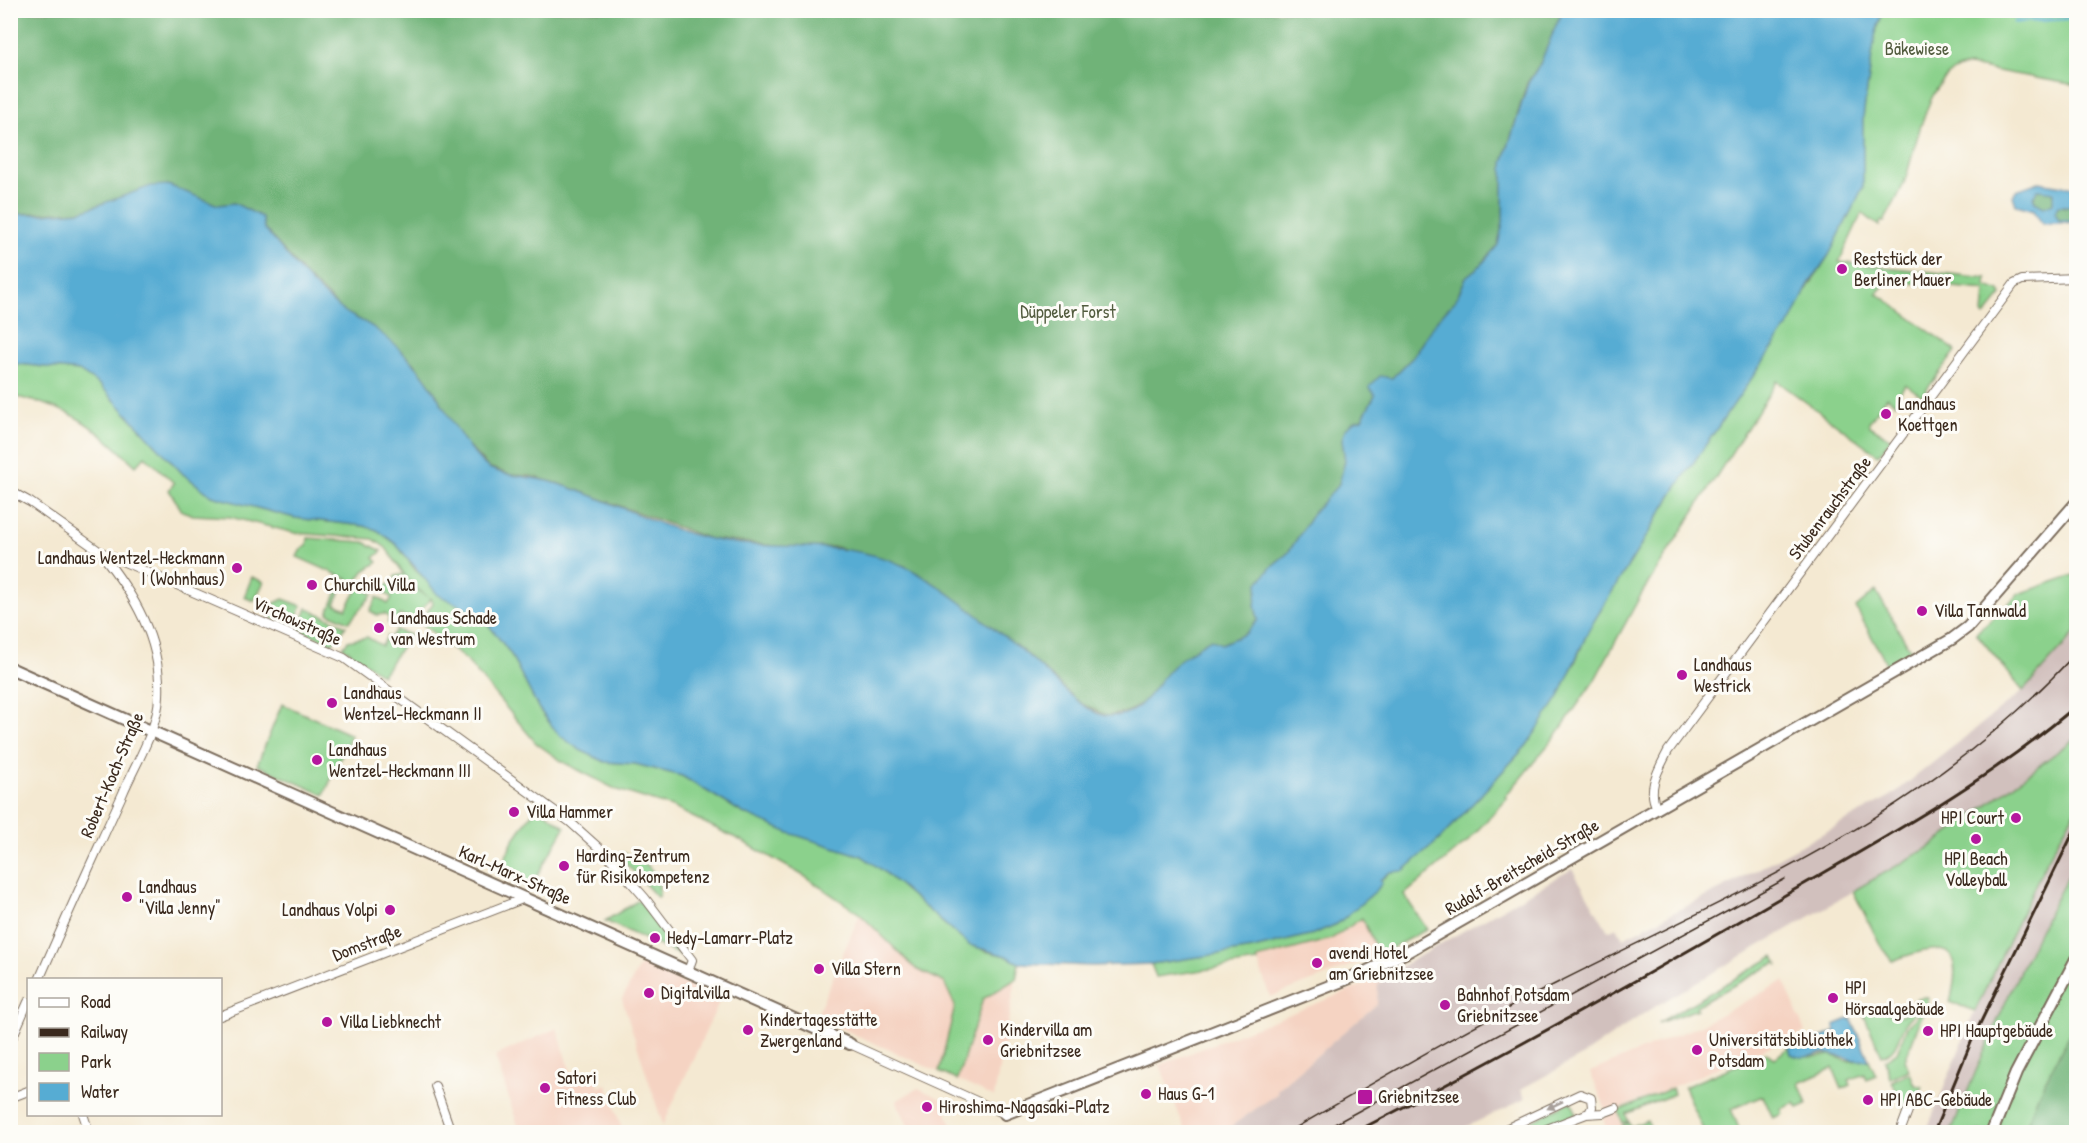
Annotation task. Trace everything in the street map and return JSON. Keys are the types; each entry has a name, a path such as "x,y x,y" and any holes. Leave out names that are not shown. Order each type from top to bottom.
{"street":[{"name":"Stubenrauchstraße","path":"1657,808 1653,800 1653,786 1668,752 2014,284 2022,280 2076,278"},
{"name":"Virchowstraße","path":"10,491 30,502 99,551 344,658 553,808 599,848 645,898 692,960 688,971"},
{"name":"Rudolf-Breitscheid-Straße","path":"1005,1114 1382,965 1952,639 1968,627 2076,503"},
{"name":"Robert-Koch-Straße","path":"40,978 151,731 159,697 157,668 150,636 141,611 124,582 99,551"},
{"name":"Karl-Marx-Straße","path":"10,668 1005,1114"},
{"name":"Domstraße","path":"222,1015 525,898"},
{"path":"1992,1132 2016,1073 2076,959"},
{"path":"10,1042 27,1004"},
{"path":"435,1086 451,1132"},
{"path":"10,1098 27,1091"},
{"path":"1499,1132 1577,1095 1586,1094 1592,1101 1593,1107 1586,1114"},
{"path":"1539,1132 1586,1114 1603,1113 1616,1108"},
{"path":"1900,1132 1909,1108"},
{"path":"84,1116 89,1132"}],"shaded area":[{"path":"2076,632 2076,738 1933,845 1649,1010 1580,1057 1521,1089 1525,1099 1455,1132 1223,1132 1278,1093 1277,1090 1377,1004 1378,984 1382,983 1379,979 1572,869 1608,931 1617,927 1623,938 1731,884 1891,796 2023,691"},
{"path":"2076,810 2076,862 2050,908 1980,1059 1951,1132 1926,1132 1975,1011 2048,858"},
{"path":"860,914 916,969 944,982 955,1006 939,1072 816,1017"},
{"name":"avendi Hotel am Griebnitzsee","path":"1362,918 1379,955 1270,997 1257,959 1322,942 1344,932"},
{"path":"641,963 720,1000 663,1125 622,999"},
{"name":"Kindervilla am Griebnitzsee","path":"1016,979 994,1097 957,1080 983,999"},
{"path":"1379,979 1382,983 1378,985 1377,1004 1277,1090 1278,1093 1223,1132 1186,1132 1160,1065"},
{"path":"1784,981 1805,1032 1616,1110 1625,1132 1598,1132 1606,1129 1603,1118 1608,1115 1590,1072 1701,1025"},
{"path":"557,1028 573,1079 594,1072 599,1087 607,1084 623,1132 520,1132 495,1056"},
{"path":"918,1088 941,1099 953,1128 943,1132 912,1132 896,1101"}],"green space":[{"name":"Düppeler Forst","path":"11,11 1562,11 1540,64 1527,83 1503,163 1503,222 1498,245 1481,265 1467,276 1455,301 1436,321 1413,357 1375,395 1362,419 1353,422 1342,439 1345,461 1339,484 1314,513 1288,553 1273,565 1255,605 1258,620 1245,634 1169,670 1146,702 1127,712 1107,716 1080,703 1028,655 959,602 905,566 836,547 795,548 710,539 560,484 530,476 511,475 488,467 457,434 436,394 415,364 373,327 343,311 307,277 264,228 262,217 234,203 218,205 168,185 82,211 15,214 11,211"},
{"name":"Bäkewiese","path":"1883,11 2076,11 2076,85 1969,66 1955,70 1943,80 1926,112 1903,186 1884,222 1881,221 1879,226 1862,213 1839,262 1987,278 1986,286 2000,291 2002,295 1985,316 1983,314 1985,290 1888,281 1877,293 1956,351 1922,396 1905,384 1895,403 1887,397 1869,422 1870,426 1891,439 1878,455 1777,381 1642,593 1594,681 1558,733 1505,797 1507,798 1467,842 1404,895 1427,929 1379,955 1362,918 1331,939 1257,959 1258,962 1156,977 1151,964 1253,949 1313,934 1337,924 1390,872 1403,870 1440,839 1527,745 1574,665 1589,629 1678,485 1744,388 1829,255 1863,187 1863,117 1875,36"},
{"path":"2044,188 2051,191 2054,198 2051,205 2044,208 2037,205 2034,198 2037,191"},
{"path":"2058,206 2076,208 2076,215 2072,220 2059,220 2055,212"},
{"path":"10,363 79,371 100,385 183,474 212,496 295,518 364,526 377,530 396,544 416,571 459,604 482,616 510,653 547,720 605,762 635,764 682,776 743,813 862,856 883,871 959,937 985,951 1006,956 1019,963 1016,979 983,999 957,1080 939,1072 955,1006 944,982 916,969 860,914 804,876 742,841 672,807 615,789 563,762 536,743 467,661 420,622 433,603 431,598 414,619 399,615 396,626 388,623 389,618 385,614 377,615 370,611 377,597 388,604 392,598 380,590 384,585 394,584 395,576 404,574 413,587 428,597 411,584 386,548 373,539 295,533 230,517 193,515 182,511 169,490 174,483 145,456 136,466 106,439 66,412 32,400 11,396"},
{"path":"308,538 364,542 382,551 374,558 378,562 364,571 356,583 297,557 301,549 307,546"},
{"path":"2076,574 2076,632 2023,691 1976,633 2019,594"},
{"path":"252,577 264,582 254,601 244,597"},
{"path":"359,587 373,594 349,622 328,613 337,591 340,593 335,604 346,609"},
{"path":"1876,591 1911,651 1887,665 1856,608"},
{"path":"283,599 302,606 292,627 268,616 273,604"},
{"path":"307,608 346,626 332,644 299,629"},
{"path":"396,630 410,635 382,675 343,647 348,641 367,637 382,646 387,636 390,638"},
{"path":"282,704 351,735 324,795 257,765"},
{"path":"2076,738 2076,810 2048,858 1975,1011 1950,1002 1955,967 1952,957 1936,950 1924,951 1892,961 1882,948 1853,891 1933,845"},
{"path":"537,806 565,827 530,888 498,873 514,839"},
{"path":"617,854 636,857 649,867 657,880 659,896 657,897"},
{"path":"2076,862 2076,1132 1951,1132 2009,995"},
{"name":"Hedy-Lamarr-Platz","path":"639,900 680,955 605,921"},
{"path":"1774,956 1778,965 1775,963 1696,1006 1697,1009 1658,1023"},
{"path":"1917,998 1929,998 1905,1060 1909,1070 1890,1078 1885,1060 1897,1052 1907,1027 1916,1018 1919,1007"},
{"path":"1914,1001 1914,1012 1904,1026 1896,1044 1891,1051 1882,1056 1863,1013 1880,1005 1889,1014 1903,1014 1908,1011"},
{"path":"2076,1022 2076,1132 2024,1132 2039,1093"},
{"path":"1789,1047 1791,1054 1811,1057 1832,1055 1847,1061 1869,1060 1876,1075 1866,1079 1864,1074 1849,1080 1851,1085 1842,1089 1833,1068 1799,1083 1807,1104 1798,1108 1795,1103 1781,1109 1783,1114 1773,1118 1763,1096 1731,1109 1740,1131 1704,1132 1684,1087 1766,1053 1775,1058"},
{"path":"1910,1073 1915,1085 1923,1087 1914,1107 1903,1107 1892,1081"},
{"path":"1672,1088 1674,1094 1626,1114 1628,1121 1623,1123 1618,1111"},
{"path":"1571,1101 1577,1114 1528,1132 1511,1132"},
{"path":"1647,1120 1653,1132 1625,1132 1622,1126 1629,1122 1631,1127"}],"water":[{"path":"1562,11 1883,11 1875,36 1863,117 1863,187 1829,255 1809,284 1792,320 1678,485 1589,629 1559,697 1527,745 1440,839 1403,871 1390,872 1380,880 1382,883 1377,890 1337,924 1313,934 1253,949 1151,964 1091,966 1019,963 1006,956 969,945 883,871 862,856 789,833 743,813 682,776 635,764 605,762 580,750 559,735 539,709 510,653 482,616 438,595 396,544 377,530 364,526 295,518 212,496 183,474 100,385 79,371 11,363 11,211 15,214 43,214 82,211 151,186 168,185 218,205 234,203 262,217 264,228 301,272 333,303 367,323 408,358 432,388 465,442 486,466 508,474 545,480 572,488 670,527 710,539 759,545 833,548 881,557 904,566 966,607 1026,654 1088,708 1098,714 1120,715 1129,712 1144,701 1169,670 1189,653 1211,639 1221,644 1245,634 1258,620 1255,605 1258,583 1273,565 1288,553 1314,512 1339,484 1345,461 1342,439 1345,430 1353,422 1362,419 1375,395 1369,387 1380,376 1392,378 1413,357 1436,321 1455,301 1467,276 1481,265 1498,245 1503,222 1503,163 1528,83 1540,64"},
{"path":"2039,182 2076,188 2076,209 2073,206 2058,206 2055,212 2059,220 2072,220 2076,215 2076,222 2042,224 2034,210 2016,205 2013,196 2016,190","holes":["2038,190 2053,192 2053,203 2044,207 2035,202 2033,196"]},
{"path":"1851,1018 1869,1060 1862,1061 1826,1054 1802,1057 1791,1054 1789,1047 1800,1042 1802,1046 1836,1031 1834,1025"}],"waterway":[{"path":"2014,22 2076,18"}],"tram line":[{"path":"1288,1132 1489,1019 1766,879 1832,843 1897,803 1959,759 2019,710 2076,653"},
{"path":"1320,1132 1785,879"}],"railway":[{"path":"1355,1132 1569,1018 1895,832 2006,760 2076,706"},
{"path":"1934,1132 1972,1040 2076,827"}],"place":[{"name":"Reststück der Berliner Mauer","path":"1842,269"},
{"name":"Landhaus Koettgen","path":"1886,414"},
{"name":"Landhaus Wentzel-Heckmann I (Wohnhaus)","path":"237,568"},
{"name":"Churchill Villa","path":"312,585"},
{"name":"Villa Tannwald","path":"1922,611"},
{"name":"Landhaus Schade van Westrum","path":"379,628"},
{"name":"Landhaus Westrick","path":"1682,675"},
{"name":"Landhaus Wentzel-Heckmann II","path":"332,703"},
{"name":"Landhaus Wentzel-Heckmann III","path":"317,760"},
{"name":"Villa Hammer","path":"514,812"},
{"name":"HPI Court","path":"2016,818"},
{"name":"HPI Beach Volleyball","path":"1976,839"},
{"name":"Harding-Zentrum für Risikokompetenz","path":"564,866"},
{"name":"Landhaus \"Villa Jenny\"","path":"127,897"},
{"name":"Landhaus Volpi","path":"390,910"},
{"name":"Hedy-Lamarr-Platz","path":"655,938"},
{"name":"avendi Hotel am Griebnitzsee","path":"1317,963"},
{"name":"Villa Stern","path":"819,969"},
{"name":"Digitalvilla","path":"649,993"},
{"name":"HPI Hörsaalgebäude","path":"1833,998"},
{"name":"Bahnhof Potsdam Griebnitzsee","path":"1445,1005"},
{"name":"Villa Liebknecht","path":"327,1022"},
{"name":"Kindertagesstätte Zwergenland","path":"748,1030"},
{"name":"HPI Hauptgebäude","path":"1928,1031"},
{"name":"Kindervilla am Griebnitzsee","path":"988,1040"},
{"name":"Universitätsbibliothek Potsdam","path":"1697,1050"},
{"name":"Satori Fitness Club","path":"545,1088"},
{"name":"Haus G-1","path":"1146,1094"},
{"name":"Griebnitzsee","path":"1365,1097"},
{"name":"HPI ABC-Gebäude","path":"1868,1100"},
{"name":"Hiroshima-Nagasaki-Platz","path":"927,1107"}]}
